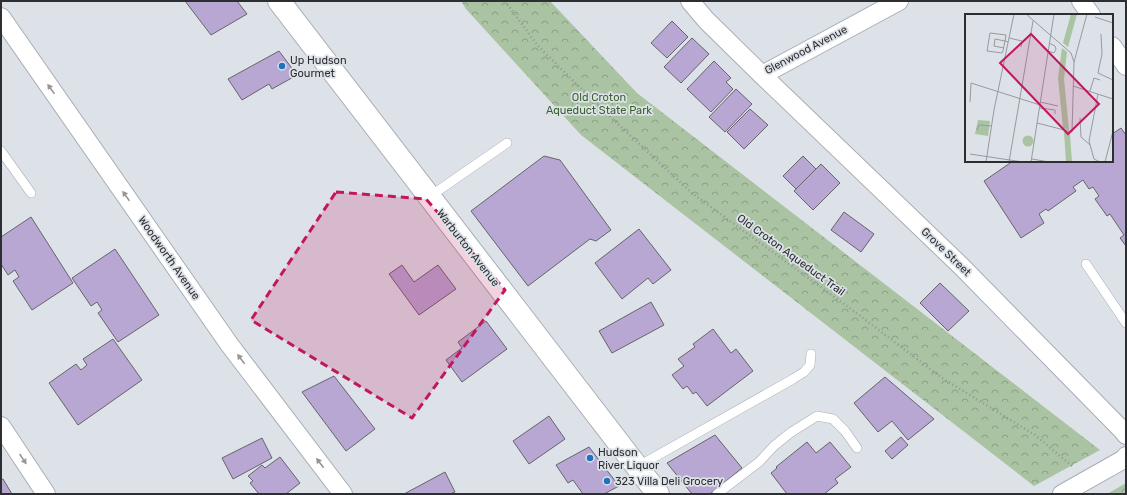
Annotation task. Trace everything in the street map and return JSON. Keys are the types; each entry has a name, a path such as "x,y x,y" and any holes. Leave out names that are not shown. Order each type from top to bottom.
{"street":[{"name":"Glenwood Avenue","path":"690,1 706,20 762,75 899,1"},
{"path":"1081,1 1090,14"},
{"name":"Warburton Avenue","path":"282,2 429,197 658,494"},
{"name":"Woodworth Avenue","path":"1,18 229,344 343,494"},
{"path":"1113,47 1126,66"},
{"name":"Grove Street","path":"762,75 961,266 1126,435"},
{"path":"1,426 46,494"},
{"path":"1062,494 1124,459 1126,456"}],"lane":[{"path":"429,197 507,143"},
{"path":"1,151 31,193"},
{"path":"1086,264 1126,323"},
{"path":"637,467 794,379 804,372 810,365 811,354"},
{"path":"717,494 759,462 790,432 817,416 833,419 845,431 857,448"}],"path":[{"name":"Old Croton Aqueduct Trail","path":"505,1 538,46 606,113 693,194 859,315 942,378 1035,435 1078,470 1084,482"}],"highlighted area":[{"path":"336,192 426,199 505,290 412,418 251,320"}],"green space":[{"name":"Old Croton Aqueduct State Park","path":"461,1 550,1 637,93 1100,450 1034,486 581,135 466,9"},
{"path":"1126,483 1126,494 1107,494"}],"building":[{"path":"185,1 237,1 247,14 211,35"},
{"path":"672,21 688,37 667,58 651,43"},
{"path":"692,38 709,54 681,83 664,67"},
{"path":"279,51 297,75 272,89 269,84 242,100 228,79"},
{"path":"714,61 731,78 726,82 733,89 711,112 687,89"},
{"path":"736,89 752,104 725,132 709,117"},
{"path":"750,109 768,125 744,149 727,132"},
{"path":"1121,128 1126,135 1126,246 1120,238 1124,235 1110,214 1107,216 1095,199 1099,196 1093,187 1089,189 1083,180 1073,187 1076,191 1048,211 1046,209 1039,214 1044,223 1021,238 984,181 1012,162 1113,162 1113,133"},
{"path":"544,156 560,160 611,230 596,241 590,239 528,286 471,211"},
{"path":"803,156 816,169 796,189 783,176"},
{"path":"821,164 840,183 813,210 794,191"},
{"path":"844,212 874,234 861,252 831,230"},
{"path":"31,217 73,283 32,310 13,281 19,277 15,270 8,275 1,264 1,237"},
{"path":"639,229 671,270 653,284 648,278 622,299 595,263"},
{"path":"115,249 159,315 118,342 98,313 102,310 97,302 91,306 72,278"},
{"path":"402,265 414,282 438,265 456,289 419,315 389,274"},
{"path":"940,283 969,311 948,331 920,303"},
{"path":"651,302 664,325 612,353 599,331"},
{"path":"486,321 507,349 462,382 446,360 462,348 458,342"},
{"path":"713,329 731,353 736,349 753,371 707,406 696,392 693,394 687,386 683,389 672,375 684,366 678,359 695,347 693,344"},
{"path":"113,339 142,380 78,425 49,383 76,364 81,370 87,365 83,359"},
{"path":"334,376 375,429 346,451 302,392"},
{"path":"885,377 934,419 908,440 892,421 878,432 854,403"},
{"path":"549,416 565,439 529,464 513,441"},
{"path":"715,435 742,468 710,494 692,494 667,463"},
{"path":"901,437 908,445 892,459 885,451"},
{"path":"262,438 272,458 233,479 222,458"},
{"path":"807,442 816,453 830,442 851,467 835,479 838,483 824,494 787,494 771,473 777,468 776,467"},
{"path":"589,447 619,486 604,494 583,494 573,480 568,483 556,465"},
{"path":"280,457 300,483 286,494 259,494 250,483 253,481 248,476 262,465 265,468"},
{"path":"445,472 455,492 450,494 404,494"},
{"path":"3,479 12,494 1,494 1,480"}],"place":[{"name":"Up Hudson Gourmet","path":"282,66"},
{"name":"Hudson River Liquor","path":"590,458"},
{"name":"323 Villa Deli Grocery","path":"607,481"}]}
